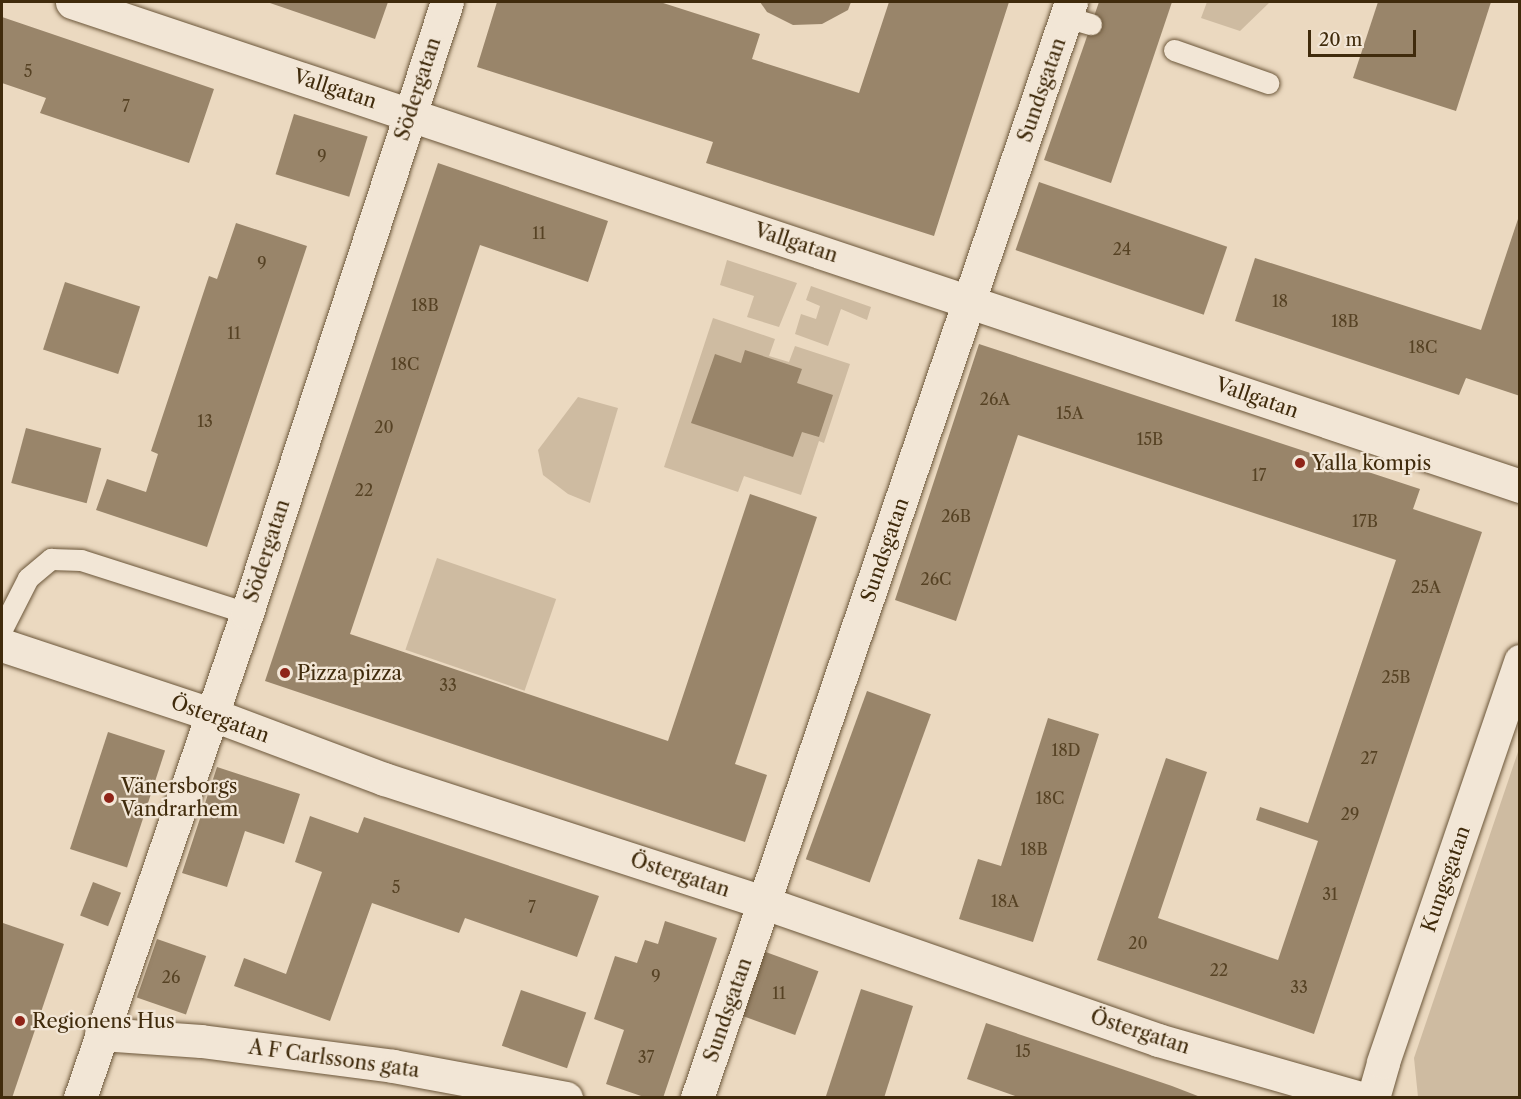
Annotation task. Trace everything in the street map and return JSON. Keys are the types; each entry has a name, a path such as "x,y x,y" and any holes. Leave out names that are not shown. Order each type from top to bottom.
{"street":[{"name":"Vallgatan","path":"72,2 1520,486"},
{"name":"Södergatan","path":"80,1098 247,613 447,2"},
{"name":"Sundsgatan","path":"697,1098 970,301 1076,14"},
{"name":"Östergatan","path":"2,645 211,714 384,779 765,903 1158,1040 1360,1098"},
{"name":"Kungsgatan","path":"1373,1098 1383,1062 1520,661"},
{"name":"A F Carlssons gata","path":"101,1034 201,1041 393,1066 566,1098"}],"lane":[{"path":"1174,50 1268,83"},
{"path":"2,629 28,578 51,559 81,560 247,613"}],"shaded area":[{"path":"1207,2 1270,2 1240,31 1201,18"},
{"path":"727,260 797,283 779,327 747,317 754,296 720,285"},
{"path":"811,286 871,307 867,320 841,309 828,346 795,334 801,314 816,319 820,306 806,300"},
{"path":"713,318 775,339 769,356 789,362 795,346 850,364 824,443 819,441 801,495 744,476 738,492 664,467"},
{"path":"578,397 618,408 590,503 568,494 543,475 538,450"},
{"path":"437,558 556,599 525,691 405,650"},
{"path":"1519,749 1519,1097 1418,1097 1414,1058"}],"building":[{"path":"267,2 388,2 375,39"},
{"path":"497,2 660,2 760,34 752,59 859,93 889,2 1009,2 934,236 706,163 713,142 477,67"},
{"path":"760,2 851,2 848,10 822,24 793,25 767,12"},
{"path":"1099,2 1172,2 1111,183 1044,160"},
{"path":"1378,2 1491,2 1456,111 1353,78"},
{"path":"2,17 214,89 189,163 40,113 46,98 2,83"},
{"path":"294,114 368,137 349,197 276,174"},
{"path":"438,163 608,221 588,282 480,245 350,634 668,741 750,494 817,517 735,764 767,775 745,842 265,681"},
{"path":"1039,182 1227,247 1204,315 1016,250"},
{"path":"1520,213 1520,396 1466,378 1459,395 1235,321 1255,258 1481,330"},
{"path":"236,223 307,246 207,547 96,510 107,479 146,492 158,454 151,451 209,276 217,279"},
{"path":"65,282 140,306 118,374 43,350"},
{"path":"979,344 1420,489 1413,509 1482,532 1314,1034 1097,960 1166,758 1207,772 1158,918 1278,960 1318,841 1256,820 1260,807 1308,823 1396,560 1018,435 956,621 895,600"},
{"path":"745,350 802,369 797,383 833,395 819,437 802,432 793,457 691,423 715,354 741,363"},
{"path":"26,428 101,448 87,503 11,483"},
{"path":"867,691 931,714 870,882 806,859"},
{"path":"1048,718 1099,734 1033,942 959,919 978,859 1001,866"},
{"path":"108,732 165,751 127,868 70,849"},
{"path":"217,767 300,794 284,844 245,831 227,887 182,873"},
{"path":"310,816 358,833 364,817 599,896 577,957 465,918 459,933 372,903 330,1021 234,986 244,958 286,974 322,872 295,862"},
{"path":"93,882 121,893 108,926 80,916"},
{"path":"665,921 717,938 663,1098 647,1098 606,1084 624,1030 594,1019 615,956 637,963 645,940 658,944"},
{"name":"Regionens Hus","path":"3,923 64,944 12,1098 2,1098"},
{"path":"157,939 206,956 186,1015 137,998"},
{"path":"763,951 818,971 795,1035 740,1015"},
{"path":"861,989 913,1006 884,1098 826,1096"},
{"path":"521,990 586,1012 567,1068 502,1046"},
{"path":"986,1023 1203,1098 1021,1098 967,1079"}],"place":[{"name":"Yalla kompis","path":"1300,463"},
{"name":"Pizza pizza","path":"285,673"},
{"name":"Vänersborgs Vandrarhem","path":"109,798"},
{"name":"Regionens Hus","path":"20,1021"}]}
